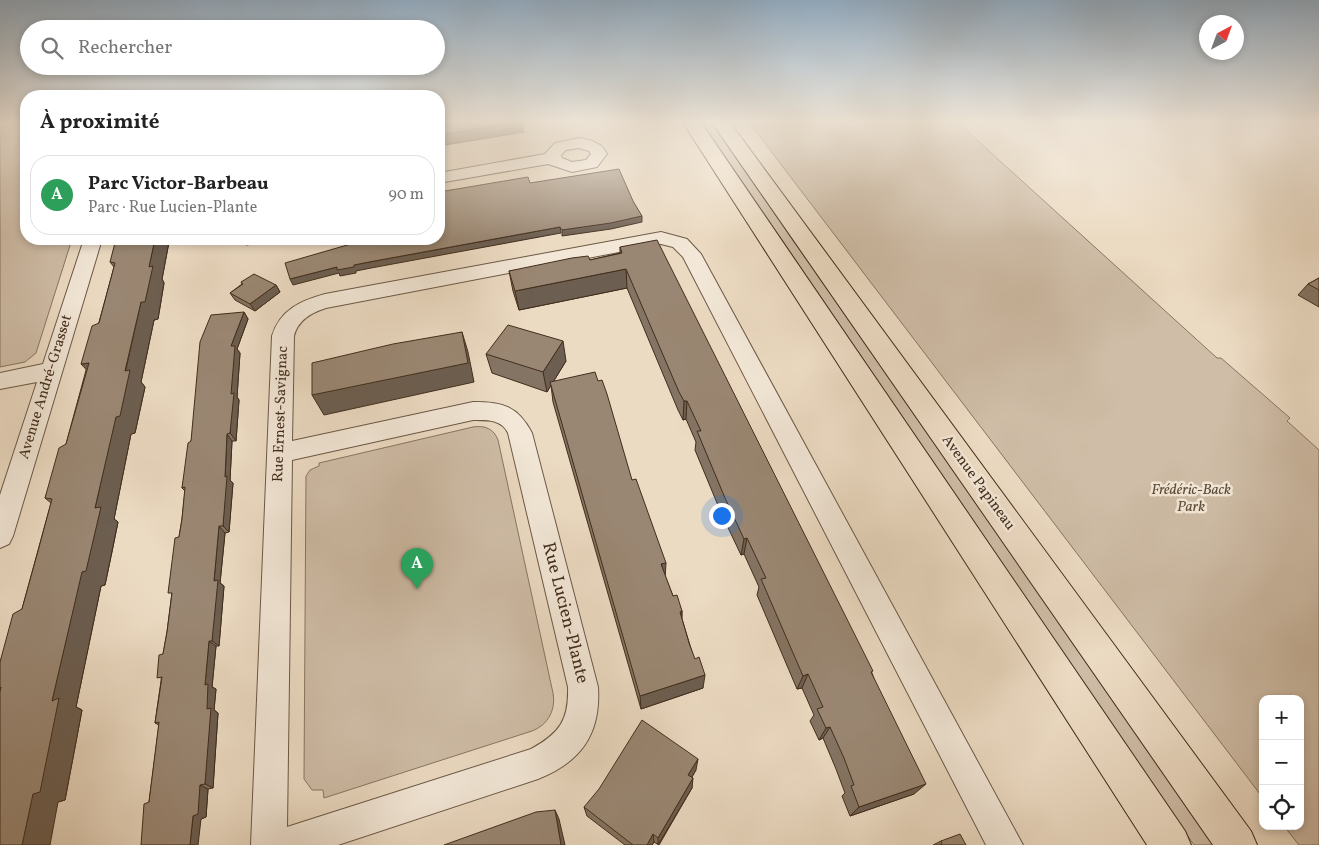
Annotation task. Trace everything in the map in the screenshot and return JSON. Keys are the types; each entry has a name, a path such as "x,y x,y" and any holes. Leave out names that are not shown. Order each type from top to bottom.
{"main road":[{"path":"717,160 1171,845"},
{"name":"Avenue Papineau","path":"748,160 1237,845"}],"street":[{"path":"445,177 539,160"},
{"name":"Rue Ernest-Savignac","path":"269,845 283,336 288,322 306,308 332,300 652,239 675,240 684,245 691,254 1005,845"},
{"name":"Avenue André-Grasset","path":"0,536 91,245"},
{"path":"0,381 51,371"},
{"name":"Rue Lucien-Plante","path":"280,453 474,411 493,411 510,419 520,433 584,688 585,706 580,725 569,742 550,757 538,763 285,845"}],"green space":[{"path":"0,160 20,160 20,245 70,245 36,353 25,362 0,367"},
{"path":"728,160 737,160 1214,845 1194,845"},
{"name":"Frédéric-Back Park","path":"778,160 999,160 1217,358 1221,358 1290,418 1287,421 1319,450 1319,845 1299,845 1287,830 1304,830 1304,695 1259,695 1259,793"},
{"path":"473,427 488,429 494,433 498,440 553,693 554,699 550,716 542,725 532,731 324,798 323,790 312,790 304,779 306,476 310,470 319,466 319,463"}],"building":[{"path":"619,169 642,216 611,223 562,230 560,227 369,262 354,265 354,267 337,270 337,267 290,279 285,263 347,245 445,245 445,191 528,177 530,183"},
{"path":"657,240 873,671 871,672 926,784 859,807 851,786 854,785 844,758 830,727 826,728 817,709 823,707 808,674 803,676 761,579 766,578 747,538 744,539 725,498 697,431 701,431 687,401 684,401 679,392 626,269 515,291 509,271 572,258 588,256 590,260 622,253 620,247"},
{"path":"114,245 154,245 149,267 153,266 145,302 141,302 125,371 130,370 120,416 116,417 95,508 101,507 86,571 82,572 52,701 59,698 40,792 33,794 22,845 0,845 0,662 13,614 22,609 38,551 52,499 45,498 59,448 66,444 89,363 81,364 92,326 99,323 115,263 110,262"},
{"path":"254,274 276,285 250,304 230,293 243,284 241,282"},
{"path":"1319,278 1319,290 1308,284"},
{"path":"244,312 231,346 235,346 231,394 234,393 230,433 227,434 225,477 227,476 223,526 219,526 214,581 218,580 212,641 209,641 205,685 208,684 207,709 211,708 205,784 200,785 198,814 193,816 190,845 141,845 144,804 149,802 159,722 155,723 162,677 157,678 159,655 163,654 167,632 172,593 168,593 175,538 179,537 182,519 185,487 182,488 188,443 191,441 200,342 211,315"},
{"path":"508,325 563,341 543,372 486,354"},
{"path":"462,332 468,363 312,395 312,363 393,344"},
{"path":"595,372 598,381 602,380 632,480 636,479 666,563 661,564 673,596 677,595 689,643 695,659 699,657 705,675 640,696 550,382"},
{"path":"642,720 698,759 688,775 693,778 658,838 653,834 647,845 633,845 584,807 599,789"},
{"path":"555,810 561,845 444,845 536,812"},
{"path":"960,834 966,845 941,845 941,841"}],"place":[{"name":"Parc Victor-Barbeau","path":"417,589"}]}
